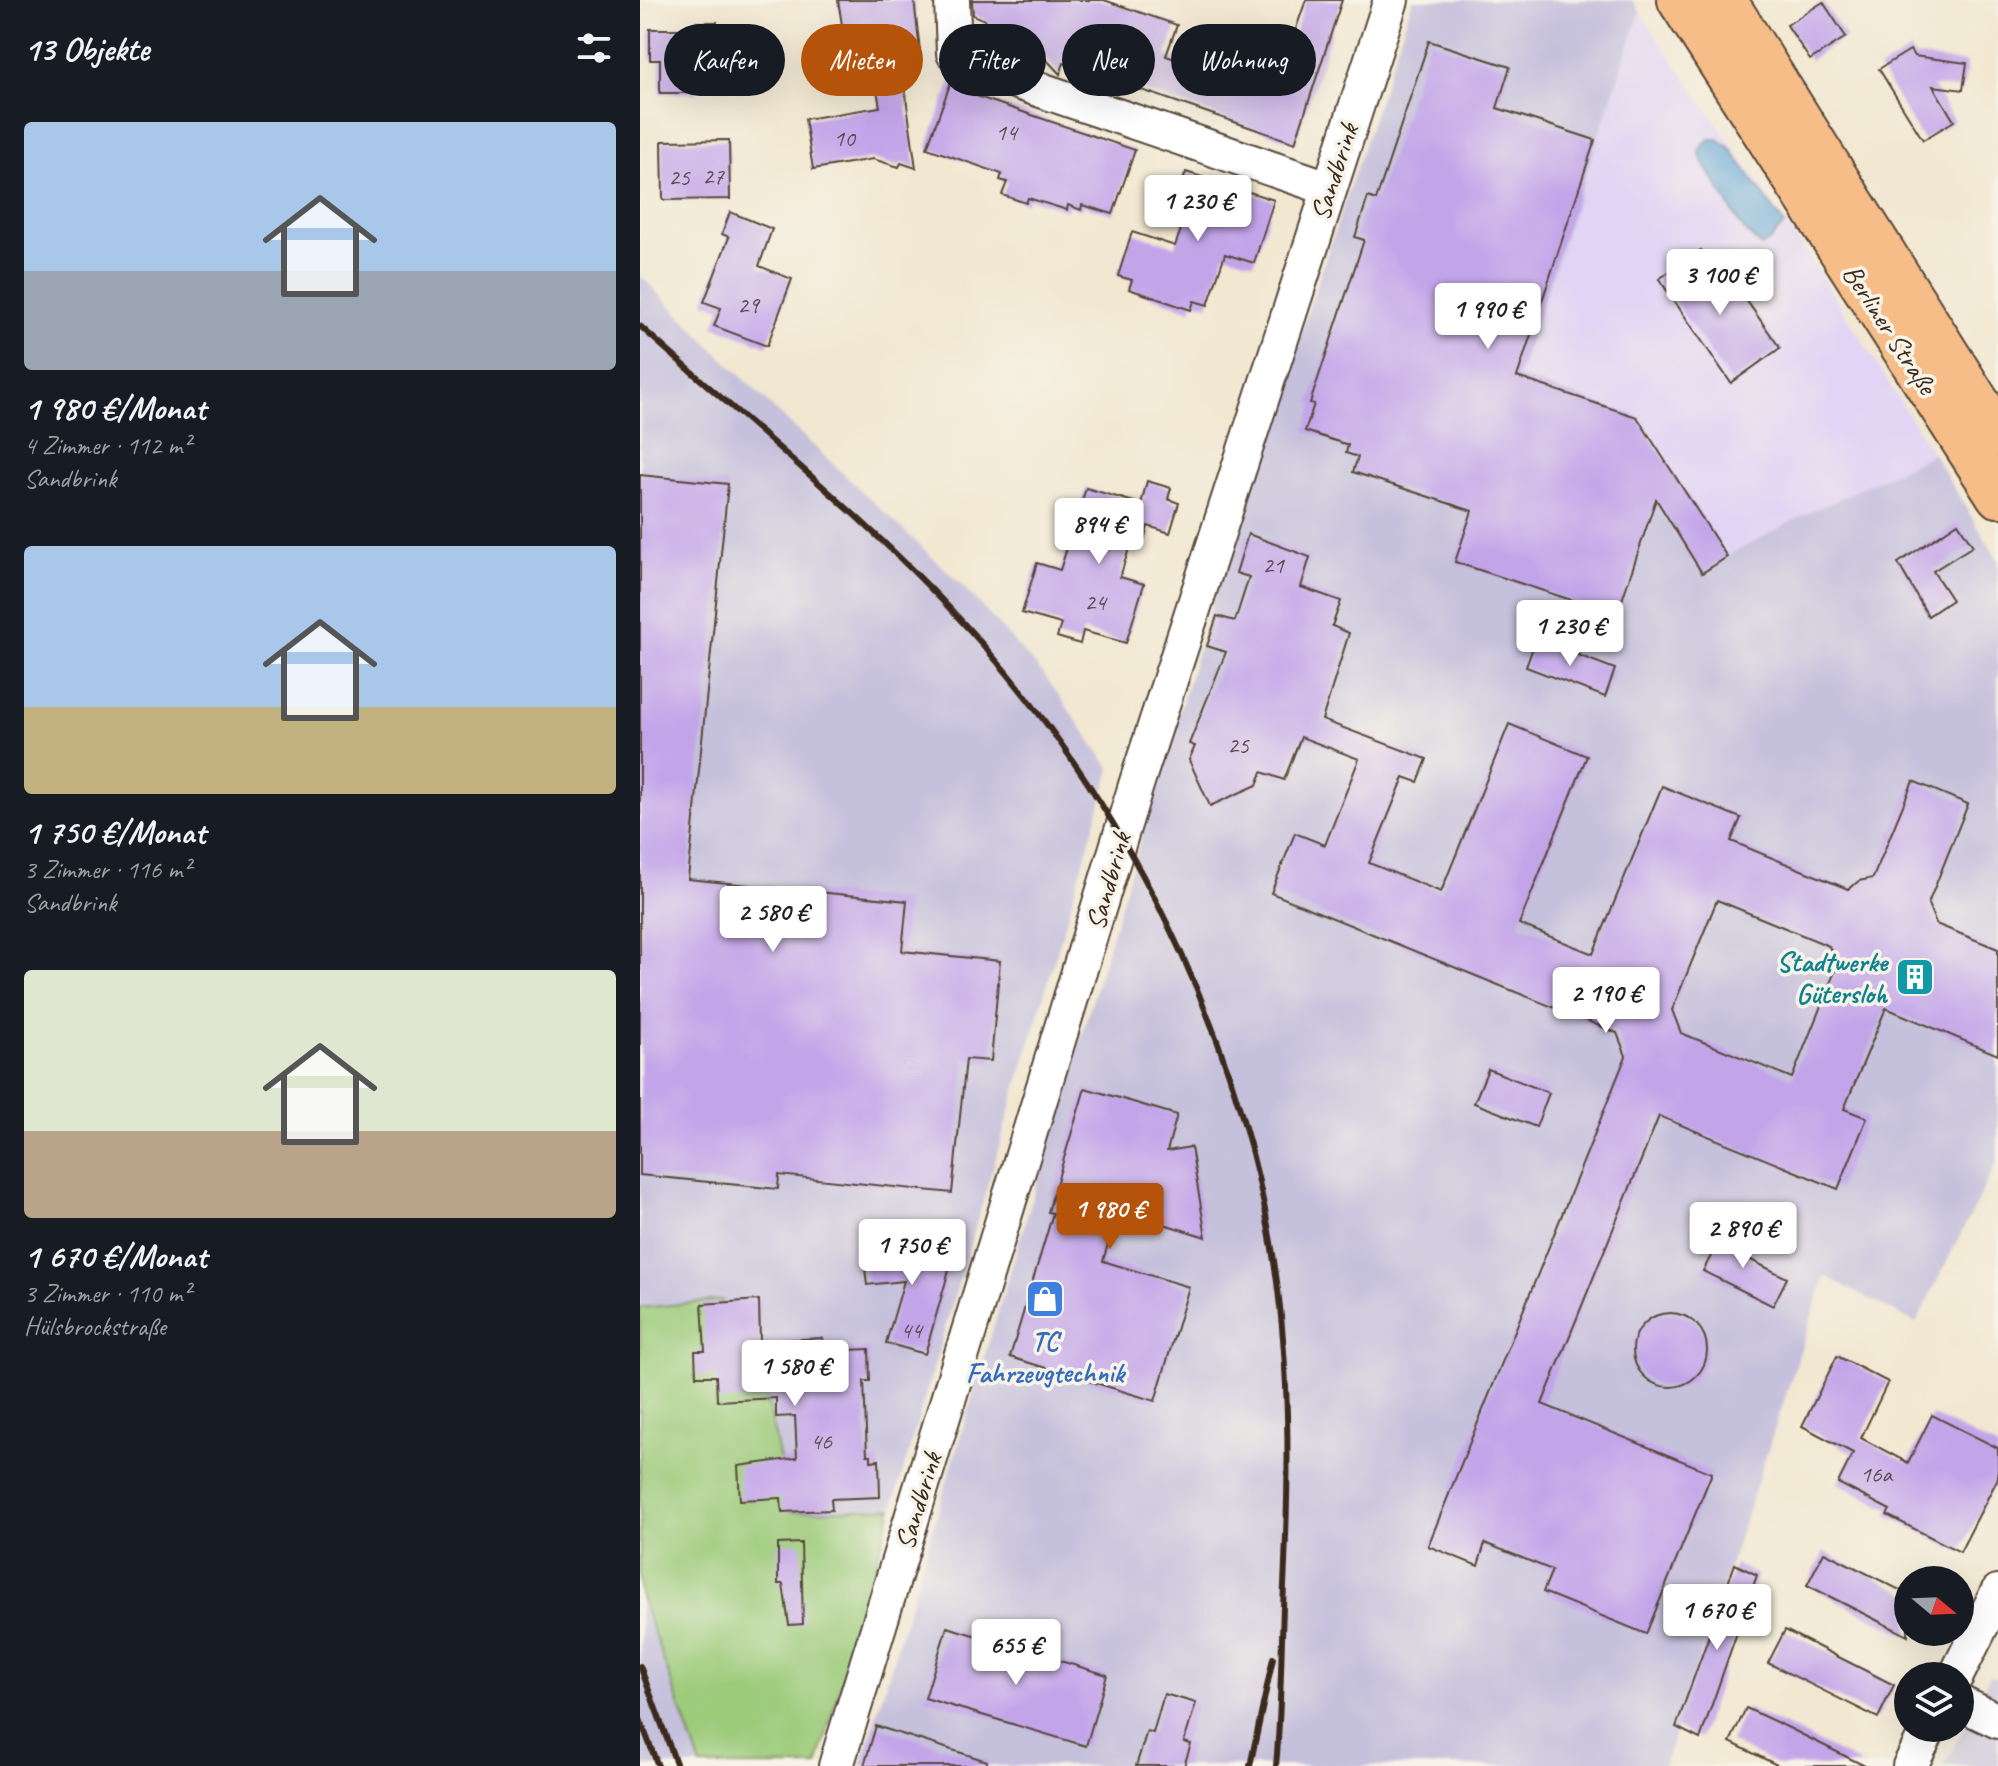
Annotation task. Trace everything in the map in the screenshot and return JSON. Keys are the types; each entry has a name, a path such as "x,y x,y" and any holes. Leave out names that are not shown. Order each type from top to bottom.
{"main road":[{"name":"Berliner Straße","path":"1679,0 1998,496"},
{"name":"Berliner Straße","path":"1725,0 1998,434"}],"street":[{"path":"952,0 954,53 965,64 1328,188"},
{"name":"Sandbrink","path":"836,1766 1137,782 1391,0"},
{"path":"1963,1662 1998,1592"},
{"path":"1974,1710 1998,1721"},
{"path":"1910,1766 1922,1742"}],"shaded area":[{"path":"1413,0 1632,0 1640,12 1518,377 1637,416 1727,556 1800,517 1933,454 1998,560 1998,1160 1916,1323 1825,1276 1664,1766 861,1766 1238,517"},
{"path":"1640,12 1807,253 1933,454 1800,517 1727,557 1637,416 1518,377"},
{"path":"640,275 770,405 961,584 1045,676 1111,769 892,1508 791,1512 764,1385 727,1385 722,1300 640,1308"},
{"path":"640,1594 677,1699 701,1766 640,1766"},
{"path":"1990,1675 1998,1679 1998,1766 1944,1766 1956,1742 1974,1742 1974,1707"}],"green space":[{"path":"722,1300 727,1385 764,1385 791,1512 892,1508 817,1766 701,1766 640,1594 640,1308"}],"water":[{"path":"1709,139 1718,139 1729,147 1784,224 1771,240 1761,246 1743,229 1701,158 1699,150"}],"building":[{"path":"838,0 914,0 917,24 842,24"},
{"path":"972,0 1104,0 1174,24 1171,24 1171,42 1166,56 1171,58 1171,96 1310,96 1295,143 1155,95 1155,24 1062,24 1060,74 1046,59 1046,24 984,24 985,20 973,15"},
{"path":"1306,0 1342,0 1316,79 1316,24 1298,24"},
{"path":"1823,2 1846,37 1810,60 1787,25"},
{"path":"696,22 717,22 717,24"},
{"path":"650,29 664,29 664,93 660,93 660,60 650,60"},
{"path":"1429,41 1510,67 1497,108 1595,140 1517,377 1637,417 1727,557 1702,573 1656,499 1617,615 1455,562 1472,511 1353,472 1358,457 1346,453 1348,445 1305,431 1314,404 1310,403 1364,240 1355,237 1368,197 1376,200"},
{"path":"1910,50 1914,56 1967,63 1963,90 1933,86 1954,121 1923,140 1879,69"},
{"path":"878,96 906,96 916,168 901,163 899,167 873,159 813,169 805,119 880,107"},
{"path":"946,96 976,96 1135,150 1113,214 1082,205 1081,210 1068,205 1067,210 1028,198 1026,203 1002,195 1007,182 1000,180 1002,174 927,148"},
{"path":"729,140 730,199 663,200 662,141"},
{"path":"1186,172 1274,200 1254,263 1225,254 1208,305 1194,301 1191,310 1129,289 1132,280 1118,276 1132,232 1175,246 1189,207 1175,202"},
{"path":"730,212 772,229 759,266 792,279 767,346 714,326 721,308 704,302 729,237 722,234"},
{"path":"1701,250 1730,292 1737,287 1780,348 1731,383 1659,279"},
{"path":"640,475 728,484 688,879 907,901 902,951 1000,961 991,1061 966,1059 952,1193 779,1175 778,1189 640,1175"},
{"path":"1147,481 1171,488 1168,499 1179,503 1170,533 1148,526 1144,540 1133,536 1120,577 1144,584 1126,643 1083,631 1080,644 1057,637 1061,624 1022,613 1037,563 1060,570 1086,488 1141,504"},
{"path":"1958,523 1973,546 1933,571 1952,600 1928,616 1898,563"},
{"path":"1248,534 1310,557 1301,587 1341,601 1332,626 1349,633 1322,720 1427,759 1418,782 1404,777 1369,863 1441,892 1509,724 1587,756 1519,924 1593,954 1662,786 1741,818 1731,841 1848,889 1859,881 1873,878 1913,781 1968,804 1928,904 1936,924 1998,949 1998,1055 1886,1008 1844,1109 1867,1118 1838,1189 1659,1116 1542,1404 1712,1473 1646,1634 1543,1592 1552,1570 1485,1543 1478,1566 1428,1546 1626,1056 1617,1033 1271,893 1295,833 1325,845 1359,759 1301,737 1284,780 1262,772 1257,785 1210,806 1189,760 1195,746 1189,744 1226,652 1207,646 1217,616 1235,621 1249,577 1236,573","holes":["1717,900 1829,946 1837,966 1792,1078 1681,1033 1672,1010"]},
{"path":"1536,639 1615,669 1605,697 1526,667"},
{"path":"1488,1069 1549,1093 1536,1127 1474,1103"},
{"path":"1085,1088 1177,1115 1167,1151 1191,1147 1206,1237 1118,1210 1103,1261 1189,1287 1155,1401 1010,1357 1053,1213 1048,1212"},
{"path":"1725,1229 1749,1241 1741,1255 1787,1278 1773,1306 1703,1271"},
{"path":"918,1235 956,1246 925,1354 886,1343 904,1281 867,1285 863,1250 915,1245"},
{"path":"759,1300 760,1341 823,1338 823,1351 869,1349 870,1381 864,1381 867,1455 871,1455 871,1461 879,1460 880,1497 831,1499 832,1510 782,1512 781,1498 740,1500 738,1466 797,1458 795,1416 776,1417 776,1398 717,1401 716,1376 696,1376 695,1351 705,1351 702,1304"},
{"path":"1670,1313 1691,1319 1701,1329 1707,1350 1701,1371 1691,1381 1670,1387 1649,1381 1639,1371 1633,1350 1639,1329 1649,1319"},
{"path":"1837,1356 1888,1382 1861,1438 1908,1463 1932,1415 1998,1448 1998,1478 1960,1552 1887,1515 1890,1510 1838,1483 1853,1453 1802,1426"},
{"path":"801,1543 803,1624 789,1625 783,1584 778,1584 778,1544"},
{"path":"1824,1552 1894,1587 1894,1629 1807,1585"},
{"path":"1735,1564 1757,1575 1700,1739 1676,1727"},
{"path":"947,1627 1107,1675 1086,1746 925,1698"},
{"path":"1785,1630 1894,1685 1878,1718 1768,1663"},
{"path":"1164,1694 1196,1703 1184,1742 1191,1744 1184,1766 1136,1766 1147,1731 1153,1733"},
{"path":"1746,1708 1865,1766 1779,1766 1730,1742"},
{"path":"876,1726 987,1761 987,1766 864,1766"}],"railway":[{"path":"640,326 860,520 903,560 983,645 1040,716 1093,791 1140,871 1181,954 1217,1039 1245,1127 1266,1217 1280,1307 1288,1457 1276,1766"},
{"path":"1250,1766 1273,1658"},
{"path":"640,1666 677,1766"},
{"path":"640,1719 658,1766"}],"place":[{"name":"Stadtwerke Gütersloh","path":"1915,977"},
{"name":"TC Fahrzeugtechnik","path":"1045,1299"}]}
